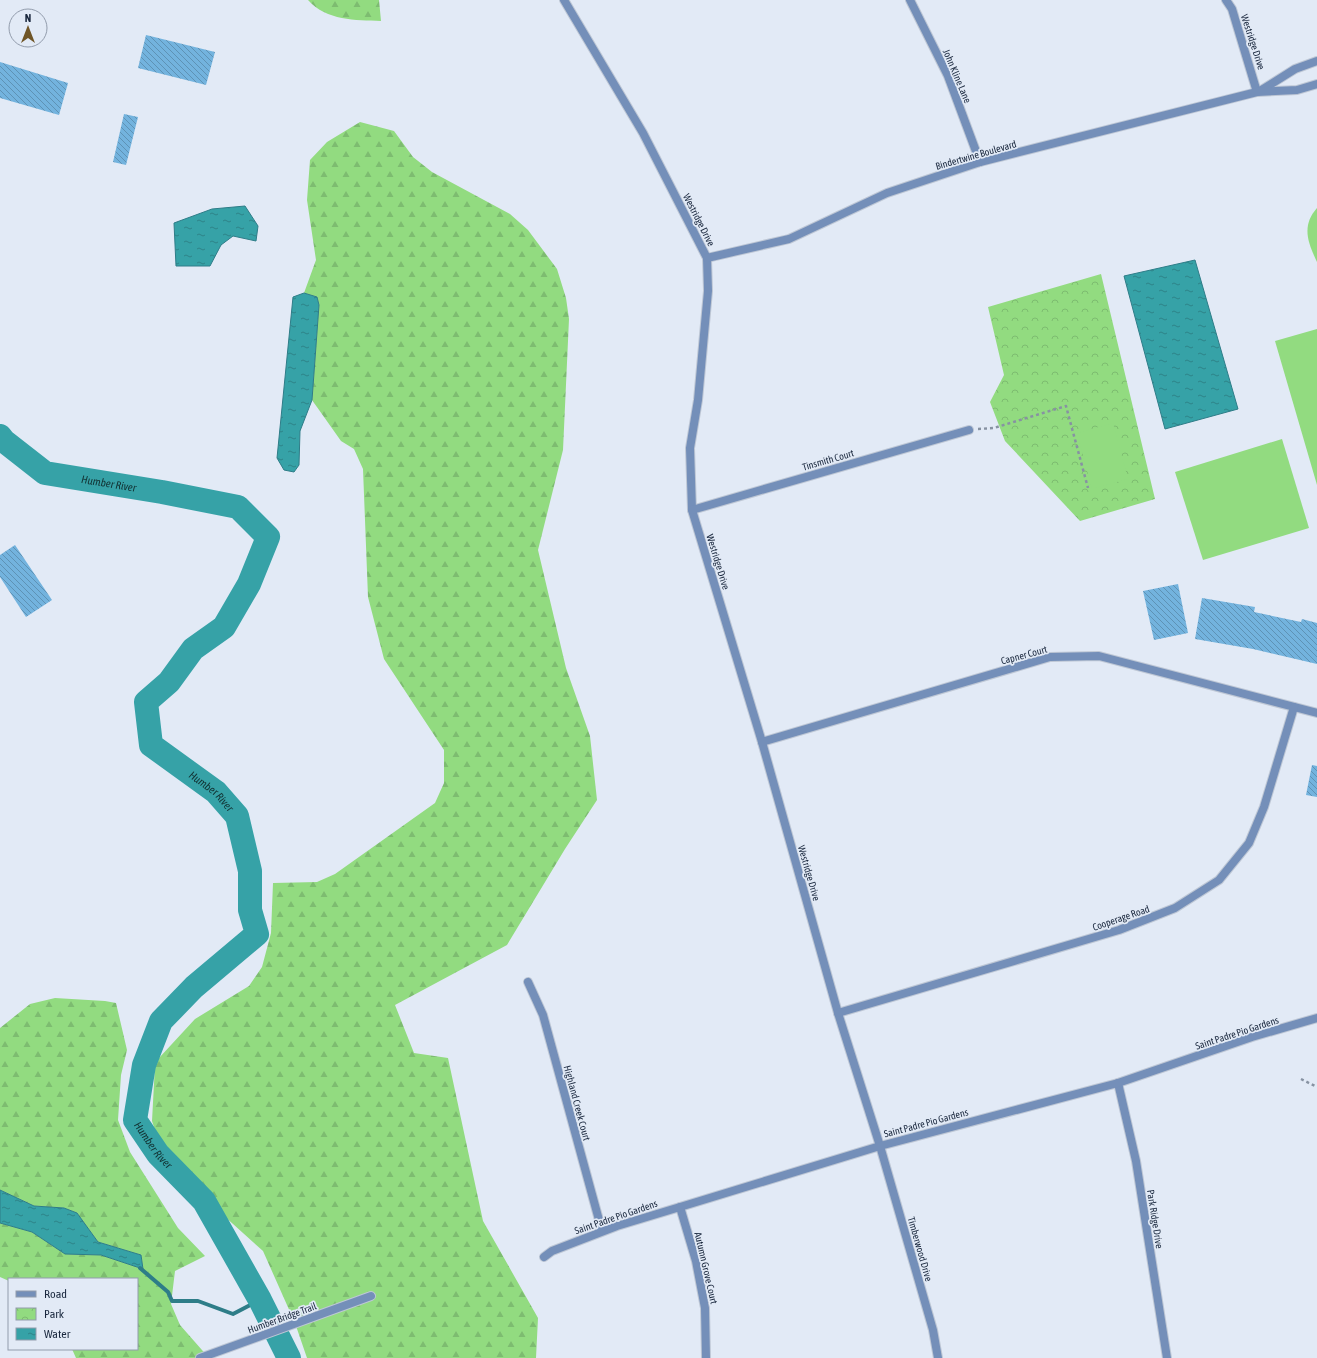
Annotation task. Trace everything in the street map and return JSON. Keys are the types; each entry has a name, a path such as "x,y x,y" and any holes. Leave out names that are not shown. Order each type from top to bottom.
{"street":[{"name":"Westridge Drive","path":"564,0 643,133 707,258 708,291 698,400 690,448 692,510 762,742 838,1013 880,1146"},
{"name":"John Kline Lane","path":"910,0 948,76 980,162"},
{"name":"Westridge Drive","path":"1226,0 1232,9 1257,92"},
{"name":"Bindertwine Boulevard","path":"1257,92 1295,69 1317,61"},
{"name":"Bindertwine Boulevard","path":"707,258 789,238 887,193 980,162 1257,92 1297,90 1317,84"},
{"name":"Tinsmith Court","path":"692,510 969,430"},
{"name":"Capner Court","path":"762,742 1050,657 1099,656 1317,713"},
{"name":"Cooperage Road","path":"838,1013 1120,930 1175,908 1219,880 1249,843 1264,807 1294,707"},
{"name":"Highland Creek Court","path":"528,982 543,1015 602,1232"},
{"name":"Saint Padre Pio Gardens","path":"544,1257 552,1251 602,1232 680,1207 880,1146 1118,1083 1252,1037 1317,1018"},
{"name":"Park Ridge Drive","path":"1118,1083 1136,1161 1168,1358"},
{"name":"Timberwood Drive","path":"880,1146 933,1330 938,1358"},
{"name":"Autumn Grove Court","path":"680,1207 696,1261 705,1308 706,1358"},
{"name":"Humber Bridge Trail","path":"200,1358 372,1296"}],"path":[{"path":"969,430 994,428 1066,406 1088,488"},
{"path":"1301,1079 1317,1087"}],"green space":[{"path":"308,0 379,0 381,21 333,16 316,7"},
{"path":"360,122 394,131 413,157 432,172 510,214 528,230 557,269 566,298 569,319 563,450 538,550 566,668 590,736 597,800 565,849 507,945 395,1005 414,1053 448,1058 483,1221 538,1318 536,1358 307,1358 295,1323 263,1251 192,1187 160,1145 152,1121 155,1065 159,1058 195,1019 249,986 262,967 271,933 273,883 317,882 335,874 435,803 444,783 444,750 384,659 368,597 363,469 354,449 341,441 312,400 319,305 317,297 304,293 316,260 307,200 310,160 327,142"},
{"path":"1317,208 1317,262 1309,241 1308,228 1309,221"},
{"path":"1101,274 1155,499 1080,521 1005,441 990,402 1004,375 988,307"},
{"path":"1317,329 1317,485 1275,341"},
{"path":"1113,423 1128,479 1092,489 1077,433"},
{"path":"1282,439 1309,528 1203,560 1175,472"},
{"path":"55,998 116,1003 127,1050 121,1075 118,1120 130,1152 178,1228 205,1256 175,1271 171,1304 180,1325 209,1358 76,1358 72,1350 138,1350 138,1278 8,1278 8,1281 0,1277 0,1223 32,1232 65,1254 101,1255 143,1269 141,1255 98,1242 77,1213 64,1208 34,1206 0,1190 0,1028 30,1004"}],"water":[{"path":"245,206 258,226 256,241 233,236 221,245 210,266 176,266 174,223 212,209"},
{"path":"1195,260 1238,409 1165,429 1124,276"},
{"path":"304,293 317,297 319,305 312,400 300,431 299,465 294,472 284,470 277,458 293,297"},
{"path":"0,1190 34,1206 64,1208 77,1213 98,1242 141,1255 143,1269 101,1255 65,1254 32,1232 0,1223"}],"building":[{"path":"146,35 215,52 206,85 138,68"},
{"path":"0,62 68,83 59,115 0,98"},
{"path":"124,114 138,117 126,165 113,162"},
{"path":"15,545 52,600 26,617 0,577 0,555"},
{"path":"1178,584 1188,633 1154,640 1143,591"},
{"path":"1202,598 1255,607 1254,612 1301,622 1302,619 1317,623 1317,664 1253,649 1195,639"},
{"path":"1312,765 1317,766 1317,797 1306,795"}],"waterway":[{"name":"Humber River","path":"0,436 4,441 45,473 162,492 238,507 268,537 249,584 224,627 193,649 169,682 146,702 151,745 216,792 237,816 250,871 250,910 257,934 194,987 161,1021 144,1065 135,1120 158,1154 204,1201 260,1300 289,1358"},
{"path":"140,1268 168,1292 172,1301 198,1301 233,1314 260,1300"}]}
